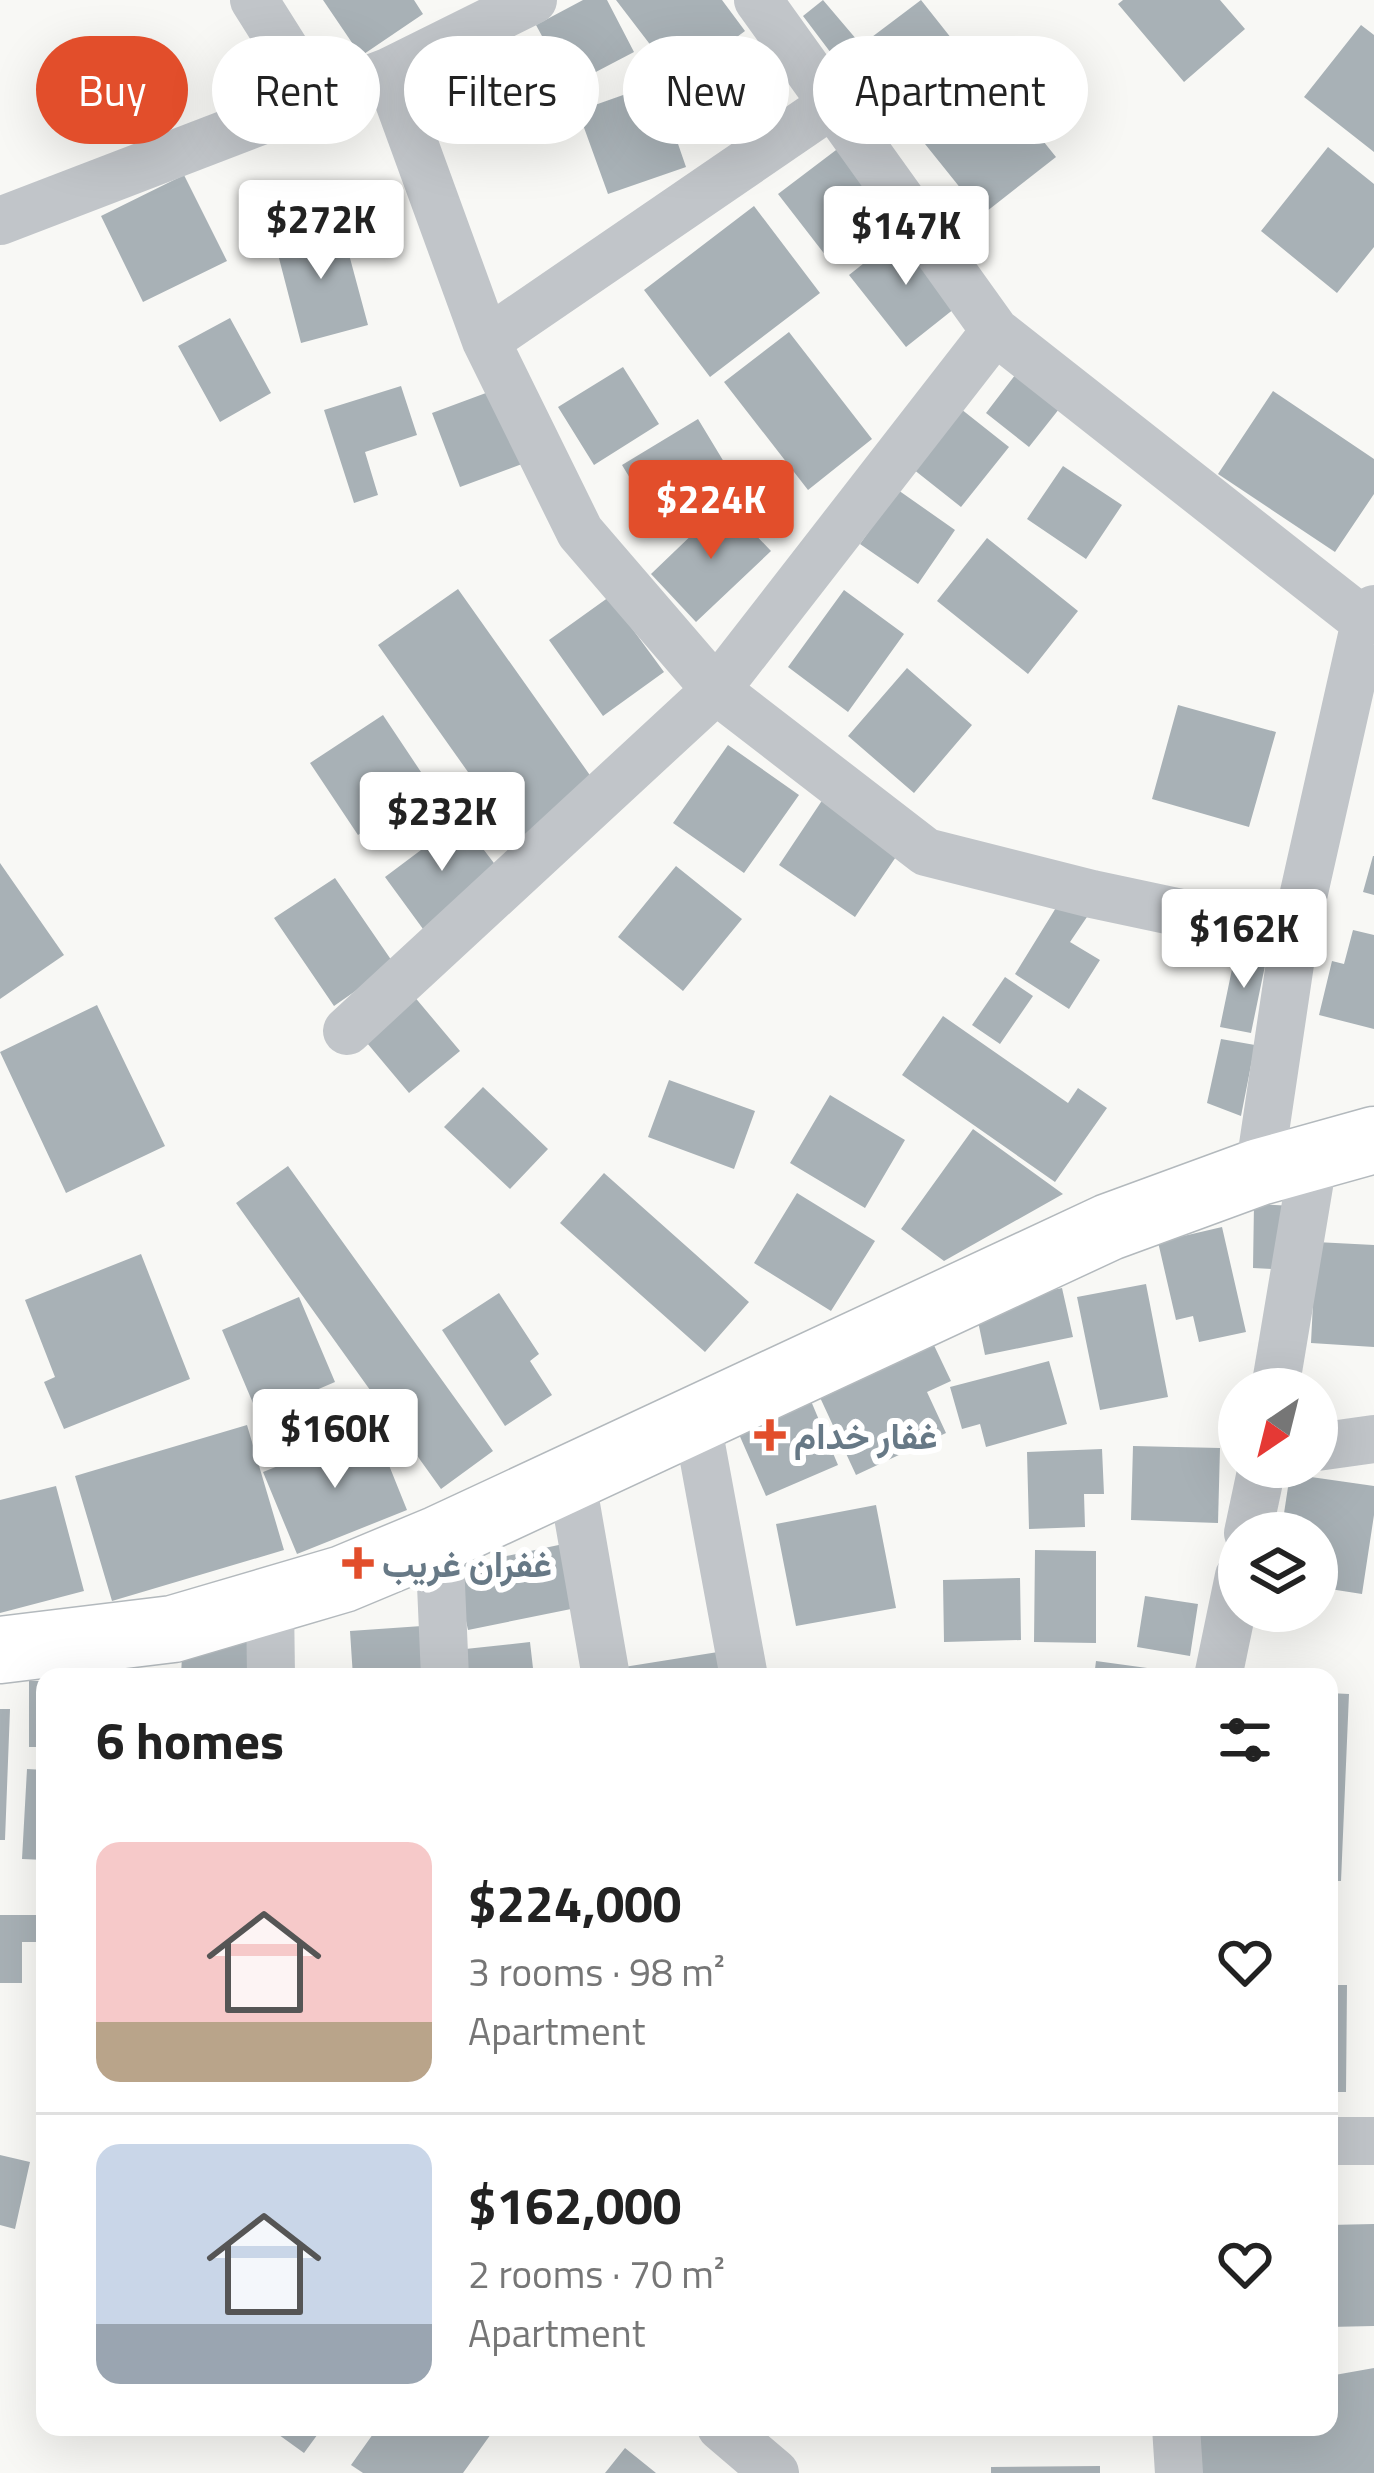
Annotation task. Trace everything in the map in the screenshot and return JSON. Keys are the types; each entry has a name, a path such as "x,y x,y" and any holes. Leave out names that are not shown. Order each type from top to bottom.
{"street":[{"path":"254,0 277,36"},
{"path":"380,75 532,0"},
{"path":"758,0 813,75"},
{"path":"388,72 485,341 580,532 716,690 926,852 1294,937"},
{"path":"485,341 813,117"},
{"path":"0,221 212,140"},
{"path":"863,144 995,331 1370,615 1294,937 1316,1156 1279,1368"},
{"path":"347,1031 716,690 995,331"},
{"path":"0,1650 173,1629 343,1579 439,1539 1109,1227 1316,1156"},
{"path":"696,1417 742,1668"},
{"path":"1338,1444 1374,1438"},
{"path":"571,1476 604,1668"},
{"path":"439,1539 445,1668"},
{"path":"270,1601 272,1668"},
{"path":"1220,1668 1227,1632"},
{"path":"1338,2141 1374,2141"},
{"path":"732,2436 775,2473"},
{"path":"1177,2436 1179,2473"}],"building":[{"path":"323,0 414,0 423,14 380,43 380,36 347,36"},
{"path":"583,0 607,0 626,36 623,58 599,70 599,36 542,36 536,25"},
{"path":"616,0 722,0 745,31 738,36 644,36"},
{"path":"823,0 854,36 818,36 803,16"},
{"path":"921,0 950,36 873,36"},
{"path":"1123,0 1220,0 1245,29 1184,82 1118,4"},
{"path":"1361,25 1374,35 1374,152 1304,97"},
{"path":"623,95 623,144 678,144 686,167 608,194 590,144 599,144 599,104"},
{"path":"844,144 891,205 826,256 778,194"},
{"path":"925,144 1046,144 1056,157 982,215"},
{"path":"1328,147 1374,184 1374,247 1337,293 1261,231"},
{"path":"184,175 227,261 143,302 101,216"},
{"path":"754,206 820,293 710,377 644,290"},
{"path":"340,221 368,325 301,343 274,239"},
{"path":"907,229 964,301 906,347 849,275"},
{"path":"230,318 271,393 220,422 178,346"},
{"path":"789,332 872,439 808,490 724,382"},
{"path":"623,367 659,424 594,465 558,407"},
{"path":"1019,370 1063,404 1029,447 986,413"},
{"path":"401,386 417,435 365,452 378,495 354,503 324,410"},
{"path":"494,390 522,464 460,487 432,413"},
{"path":"1273,391 1374,459 1374,494 1335,552 1218,474"},
{"path":"961,409 1009,447 961,507 913,469"},
{"path":"698,419 724,462 648,508 622,465"},
{"path":"1063,466 1122,505 1086,559 1027,519"},
{"path":"898,490 955,530 918,584 860,544"},
{"path":"725,503 771,551 696,622 651,574"},
{"path":"987,538 1078,611 1028,674 937,601"},
{"path":"458,589 599,788 519,844 378,645"},
{"path":"844,590 904,634 848,712 788,667"},
{"path":"609,597 664,672 603,716 549,640"},
{"path":"907,668 972,725 914,793 848,736"},
{"path":"1178,705 1276,732 1249,827 1152,799"},
{"path":"383,715 431,787 358,835 310,763"},
{"path":"728,745 799,795 744,873 673,823"},
{"path":"825,796 902,848 855,917 779,865"},
{"path":"461,820 500,871 423,929 385,877"},
{"path":"1374,856 1374,895 1363,892"},
{"path":"0,863 64,955 0,999"},
{"path":"676,866 742,919 683,991 618,937"},
{"path":"335,878 394,964 334,1006 274,918"},
{"path":"1062,898 1089,914 1070,942 1100,960 1069,1009 1015,974"},
{"path":"1353,930 1374,935 1374,1029 1319,1015 1332,961 1344,964"},
{"path":"1236,950 1267,956 1251,1033 1220,1027"},
{"path":"1005,977 1033,996 1000,1044 972,1025"},
{"path":"413,995 460,1051 409,1093 362,1037"},
{"path":"97,1005 165,1146 66,1193 0,1052"},
{"path":"943,1016 1068,1103 1078,1088 1107,1108 1055,1182 902,1075"},
{"path":"1221,1039 1255,1045 1241,1116 1207,1103"},
{"path":"669,1080 755,1111 734,1169 648,1137"},
{"path":"483,1087 548,1149 510,1189 444,1127"},
{"path":"830,1095 905,1140 865,1208 790,1163"},
{"path":"973,1129 1063,1194 944,1261 901,1229"},
{"path":"288,1166 493,1451 441,1489 236,1203"},
{"path":"604,1173 749,1302 705,1352 560,1223"},
{"path":"797,1193 875,1241 831,1311 754,1263"},
{"path":"1254,1204 1294,1206 1293,1270 1253,1268"},
{"path":"1222,1227 1246,1332 1199,1342 1193,1316 1176,1320 1158,1242"},
{"path":"1316,1242 1374,1245 1374,1347 1311,1343"},
{"path":"141,1254 190,1379 64,1429 44,1382 55,1377 25,1300"},
{"path":"1146,1284 1168,1397 1100,1410 1077,1297"},
{"path":"1062,1288 1073,1337 985,1355 975,1307"},
{"path":"499,1293 539,1354 530,1361 552,1395 505,1426 442,1330"},
{"path":"299,1297 335,1382 258,1415 222,1330"},
{"path":"931,1339 951,1381 927,1392 946,1433 856,1475 817,1391"},
{"path":"1049,1361 1067,1424 986,1447 980,1424 962,1429 950,1387"},
{"path":"811,1401 838,1465 766,1496 738,1432"},
{"path":"247,1425 284,1550 112,1601 75,1476"},
{"path":"374,1428 407,1510 297,1554 263,1472"},
{"path":"1133,1446 1218,1448 1218,1523 1131,1520"},
{"path":"1102,1449 1104,1494 1084,1494 1085,1527 1029,1529 1027,1452"},
{"path":"1338,1481 1374,1486 1362,1594 1338,1590 1338,1512 1284,1512 1288,1488 1338,1488"},
{"path":"56,1486 84,1591 0,1613 0,1500"},
{"path":"876,1505 896,1608 796,1626 776,1524"},
{"path":"568,1543 581,1607 468,1630 454,1567"},
{"path":"1035,1550 1096,1551 1096,1643 1034,1642"},
{"path":"1020,1578 1021,1640 944,1642 943,1580"},
{"path":"1145,1596 1198,1604 1190,1656 1137,1647"},
{"path":"422,1626 424,1668 352,1668 350,1631"},
{"path":"256,1633 255,1668 181,1668 182,1655"},
{"path":"530,1642 533,1668 459,1668 456,1650"},
{"path":"718,1652 721,1668 624,1668"},
{"path":"1096,1661 1147,1668 1095,1668"},
{"path":"29,1681 36,1681 36,1747 29,1747"},
{"path":"1338,1693 1349,1694 1338,1881"},
{"path":"0,1709 10,1709 5,1840 0,1840"},
{"path":"27,1769 36,1770 36,1860 22,1859"},
{"path":"0,1915 36,1915 36,1942 22,1942 22,1983 0,1983"},
{"path":"1338,1985 1347,1985 1346,2092 1338,2092"},
{"path":"0,2155 30,2162 15,2229 0,2225"},
{"path":"1374,2224 1374,2326 1338,2327 1338,2225"},
{"path":"1374,2368 1374,2473 1201,2473 1195,2436 1338,2436 1338,2374"},
{"path":"280,2436 316,2436 304,2453"},
{"path":"372,2436 490,2436 463,2473 363,2473 351,2465"},
{"path":"625,2448 656,2473 605,2473"},
{"path":"1100,2466 1100,2473 991,2473 991,2467"}],"place":[{"name":"غفار خدام","path":"770,1435"},
{"name":"غفران غريب","path":"358,1563"}]}
